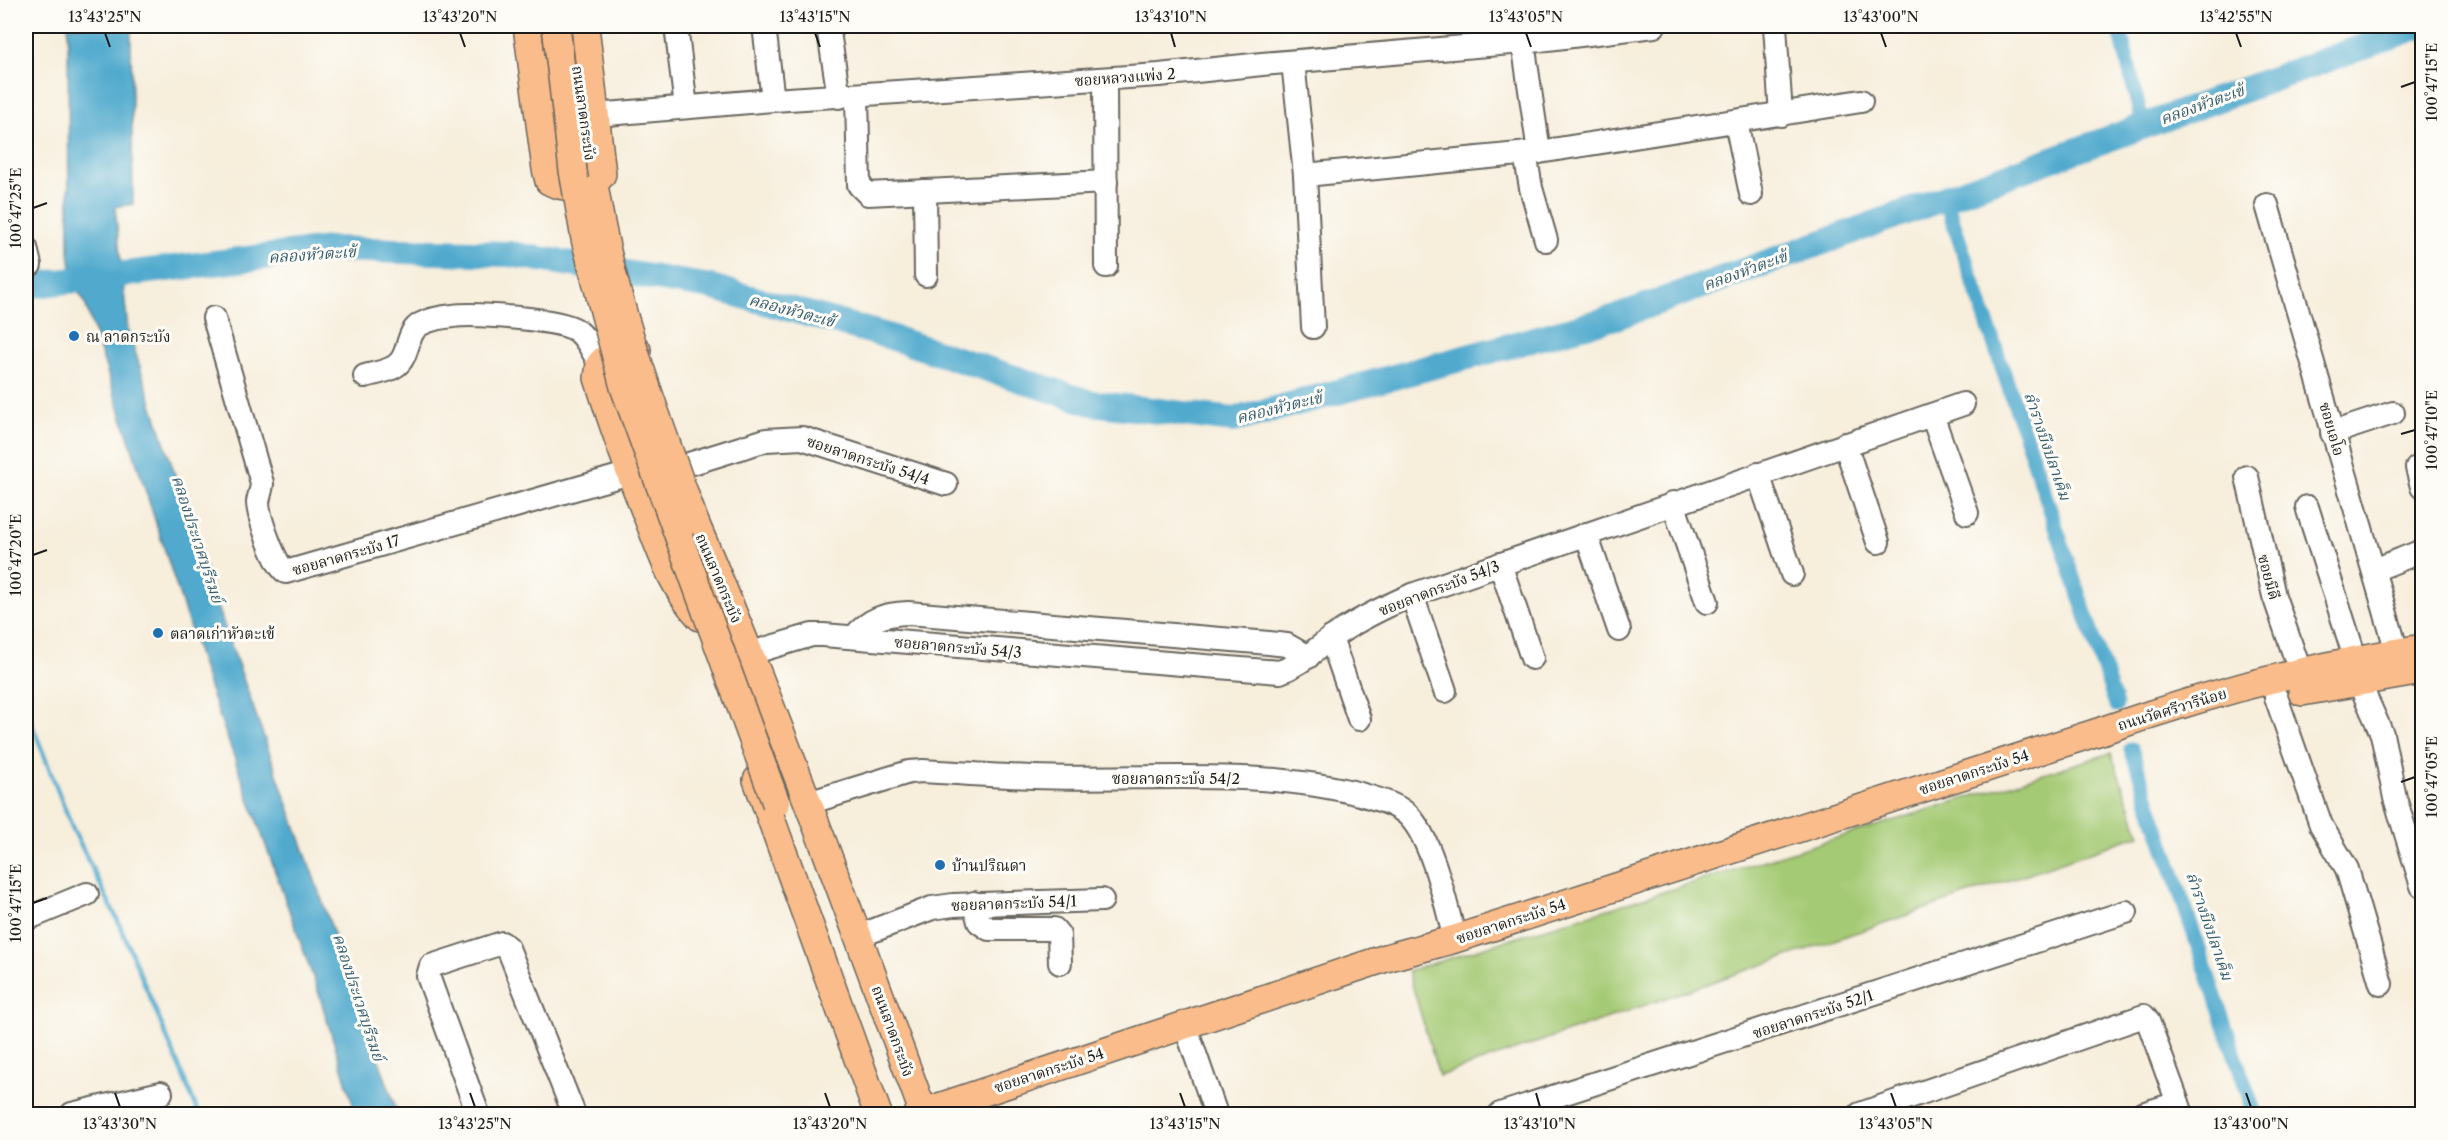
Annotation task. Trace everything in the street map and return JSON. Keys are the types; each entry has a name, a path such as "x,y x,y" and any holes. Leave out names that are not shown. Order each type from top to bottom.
{"main road":[{"path":"527,26 546,169 549,181 566,186 593,183 602,174 585,26"},
{"name":"ถนนลาดกระบัง","path":"547,26 558,129 571,208 614,376 682,525 731,608 753,659 859,936 918,1114"},
{"path":"556,26 573,171 585,239 624,387 889,1114"},
{"path":"563,26 570,99 583,176 606,284 642,407 792,798 918,1114"},
{"name":"ถนนลาดกระบัง","path":"573,26 584,126 597,204 616,286 682,525 700,617 878,1114"},
{"path":"700,617 683,599 673,582 630,473 598,378 600,364 605,359 635,350 643,352 647,357 728,580 731,608"},
{"name":"ถนนวัดศรีวารีน้อย","path":"2101,731 2276,697 2410,650"},
{"name":"ถนนวัดศรีวารีน้อย","path":"2101,731 2174,705 2301,674 2357,670 2422,671"},
{"name":"ซอยลาดกระบัง 54","path":"918,1114 1386,958 1455,939 2101,731"}],"street":[{"path":"676,26 686,107"},
{"path":"764,26 773,100"},
{"path":"828,26 848,96 859,185 862,190 874,194 1106,182"},
{"name":"ซอยหลวงแพ่ง 2","path":"595,115 773,100 1105,79 1523,42 1654,26"},
{"path":"1775,26 1781,115"},
{"path":"1523,42 1532,153 1531,188 1546,240"},
{"path":"1293,62 1305,175 1312,327"},
{"path":"1105,79 1106,266"},
{"path":"1305,175 1532,153 1862,101"},
{"path":"1736,122 1751,194"},
{"path":"925,191 926,275"},
{"name":"ซอยเอโอ","path":"2267,205 2374,570 2410,650"},
{"path":"365,376 396,366 401,362 411,334 417,326 430,320 453,315 483,315 536,321 576,329 586,340 600,364"},
{"name":"ซอยลาดกระบัง 17","path":"214,318 262,483 258,502 261,513 277,564 286,572 630,473"},
{"name":"ซอยลาดกระบัง 54/3","path":"753,659 812,636 844,636 1271,673 1292,668 1331,639 1382,608 1412,595 1963,404"},
{"path":"2332,433 2393,413"},
{"path":"1932,415 1967,513"},
{"name":"ซอยลาดกระบัง 54/4","path":"686,465 766,440 802,438 946,484"},
{"path":"1845,444 1878,542"},
{"path":"1758,474 1792,574"},
{"name":"ซอยมีดี","path":"2247,477 2274,596 2301,674"},
{"path":"1673,503 1707,602"},
{"path":"2307,507 2357,670 2382,734 2395,798 2422,886"},
{"path":"1586,534 1619,630"},
{"path":"2374,570 2422,551"},
{"path":"1500,564 1532,658"},
{"path":"1412,595 1445,691"},
{"path":"844,636 875,618 889,614 908,613 1269,643 1287,645 1308,657"},
{"path":"1331,639 1359,719"},
{"path":"2276,697 2321,825 2347,869 2380,984"},
{"name":"ซอยลาดกระบัง 54/2","path":"808,803 909,772 923,771 1033,777 1274,779 1325,785 1397,807 1409,817 1431,854 1455,939"},
{"path":"26,919 87,894"},
{"name":"ซอยลาดกระบัง 54/1","path":"859,936 932,908 974,903 1102,900"},
{"path":"974,903 980,922 989,929 1054,929 1059,935 1060,963"},
{"name":"ซอยลาดกระบัง 52/1","path":"1500,1114 2126,912"},
{"path":"478,1114 428,971 431,966 502,943 508,948 574,1114"},
{"path":"1860,1114 2140,1016 2148,1021 2180,1109 2142,1114"},
{"path":"1185,1025 1216,1114"},
{"path":"72,1114 161,1093"}],"green space":[{"path":"2111,753 2140,835 1439,1076 1408,971"}],"water":[{"path":"68,26 131,26 133,204 115,207 128,330 224,625 398,1114 356,1114 319,994 209,687 84,300 73,285 69,252"}],"waterway":[{"path":"2119,26 2143,126"},
{"name":"คลองหัวตะเข้","path":"26,286 329,249 510,254 711,287 884,335 1091,403 1234,420 1616,317 2420,26"},
{"name":"ลำรางบึงปลาเค็ม","path":"1945,198 2116,705"},
{"path":"26,709 72,827 118,921 199,1114"},
{"name":"ลำรางบึงปลาเค็ม","path":"2131,749 2255,1114"}],"place":[{"name":"ณ ลาดกระบัง","path":"74,336"},
{"name":"ตลาดเก่าหัวตะเข้","path":"158,633"},
{"name":"บ้านปริณดา","path":"940,865"}],"water label":[{"name":"คลองประเวศบุรีรมย์","path":"198,539"},
{"name":"คลองประเวศบุรีรมย์","path":"359,997"}]}
